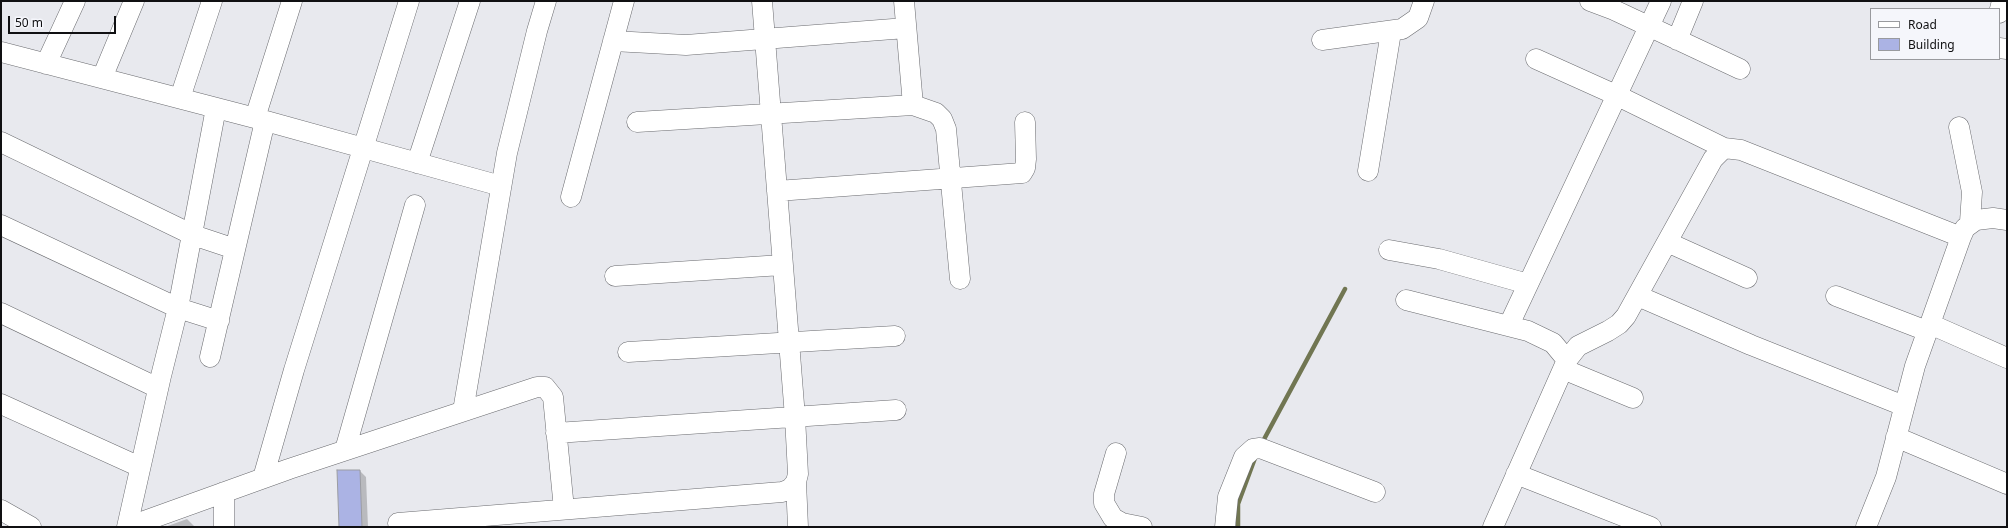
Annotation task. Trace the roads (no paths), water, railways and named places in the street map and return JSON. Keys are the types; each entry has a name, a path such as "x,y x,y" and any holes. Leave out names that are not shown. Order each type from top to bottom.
{"street":[{"path":"46,64 75,1"},
{"path":"102,78 134,1"},
{"path":"180,98 212,1"},
{"path":"210,357 235,249 260,119 292,1"},
{"path":"263,478 294,370 409,1"},
{"path":"417,163 470,1"},
{"path":"463,411 501,186 531,54 546,1"},
{"path":"570,197 624,1"},
{"path":"762,1 795,417 798,474 796,482 798,527"},
{"path":"904,1 913,105"},
{"path":"1322,40 1391,32 1402,29 1418,18 1424,1"},
{"path":"1590,1 1740,69"},
{"path":"1509,325 1661,1"},
{"path":"1677,40 1693,1"},
{"path":"613,41 686,45 906,28"},
{"path":"1368,171 1391,32"},
{"path":"1,52 260,119 501,186"},
{"path":"1536,59 1616,95 1724,148 1741,150 1965,230 1986,218 2007,220"},
{"path":"637,122 913,105 936,113 942,119 946,129 952,179 960,279"},
{"path":"127,527 158,388 178,308 216,108"},
{"path":"776,191 1022,173 1025,168 1026,160 1025,122"},
{"path":"1866,527 1873,513 1886,477 1904,406 1928,327 1965,230 1972,192 1959,127"},
{"path":"1,142 193,235 235,249"},
{"path":"1493,527 1565,364 1578,346 1619,324 1638,296 1713,159 1724,148"},
{"path":"345,450 416,205"},
{"path":"1,225 178,308 219,321"},
{"path":"1667,242 1747,278"},
{"path":"1389,250 1439,259 1528,284"},
{"path":"615,276 782,265"},
{"path":"1638,296 1751,345 1904,406"},
{"path":"1836,296 1928,327 2007,358"},
{"path":"1406,300 1509,325 1546,338 1553,343 1565,364 1633,398"},
{"path":"1,313 158,388"},
{"path":"628,352 788,341 895,336"},
{"path":"127,527 263,478 537,387 545,387 553,397 564,509"},
{"path":"1,404 140,467"},
{"path":"556,433 896,410"},
{"path":"1896,437 2007,484"},
{"path":"1225,527 1228,497 1244,457 1253,449 1260,448 1376,492"},
{"path":"1116,453 1104,494 1104,502 1113,518 1122,523 1142,527"},
{"path":"1516,474 1651,527"},
{"path":"398,522 782,492 790,489 796,482"},
{"path":"224,492 224,527"},
{"path":"1,510 32,527"}],"waterway":[{"path":"1262,443 1345,289"},
{"path":"1238,527 1238,504 1255,458"}]}
